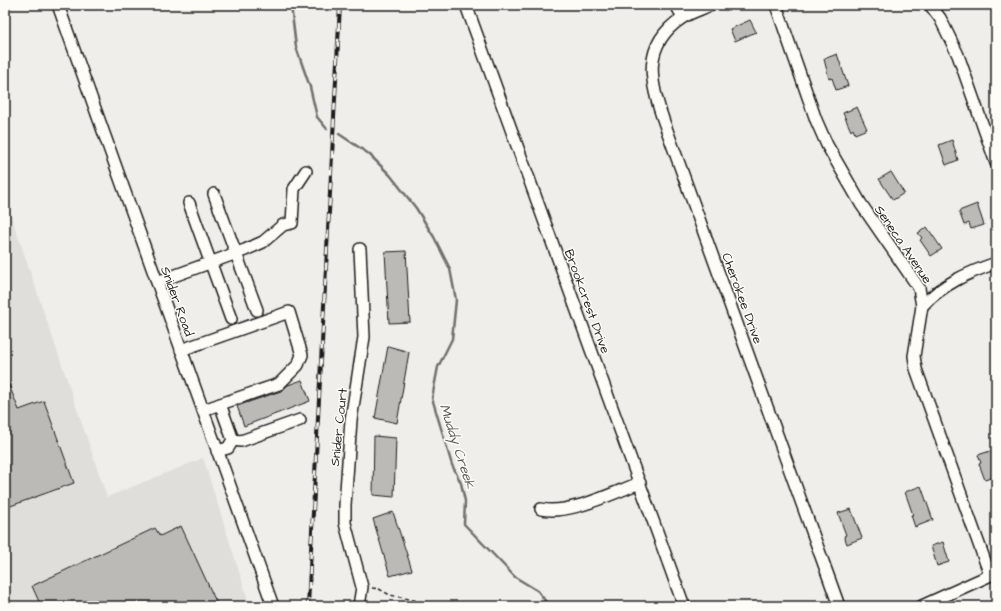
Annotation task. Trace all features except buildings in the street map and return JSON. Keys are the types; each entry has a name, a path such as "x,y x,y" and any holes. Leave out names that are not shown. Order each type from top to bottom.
{"street":[{"name":"Snider Road","path":"58,5 273,606"},
{"name":"Brookcrest Drive","path":"466,5 684,606"},
{"path":"676,5 683,17 711,5"},
{"name":"Seneca Avenue","path":"776,5 816,120 827,145 861,204 919,288 922,306 914,356 916,369 993,574"},
{"path":"930,5 940,18 958,55 996,163"},
{"name":"Cherokee Drive","path":"683,17 664,36 654,54 651,68 657,103 839,606"},
{"path":"157,282 257,245 268,238 278,228 292,223 294,189 306,171"},
{"path":"214,194 257,310"},
{"path":"189,203 231,319"},
{"name":"Snider Court","path":"359,606 362,587 345,523 351,420 364,337 360,249"},
{"path":"922,306 946,284 996,263"},
{"path":"181,350 289,312 302,355 298,365 279,384 202,410"},
{"path":"220,404 233,440"},
{"path":"233,440 241,441 300,420"},
{"path":"217,451 228,448 233,440"},
{"path":"541,509 554,511 568,508 640,483"},
{"path":"922,606 993,574"}],"path":[{"path":"362,587 379,589 390,595 437,605 458,606"}],"shaded area":[{"path":"5,198 107,497 203,458 250,606 5,606"}],"waterway":[{"name":"Muddy Creek","path":"291,5 296,47 310,87 317,117 327,129"},
{"name":"Muddy Creek","path":"339,134 369,154 390,175 416,208 434,237 450,269 456,300 452,339 438,367 432,398 452,465 461,483 465,501 464,524 515,577 538,591 549,606"}],"railway":[{"path":"308,606 340,5"}]}
